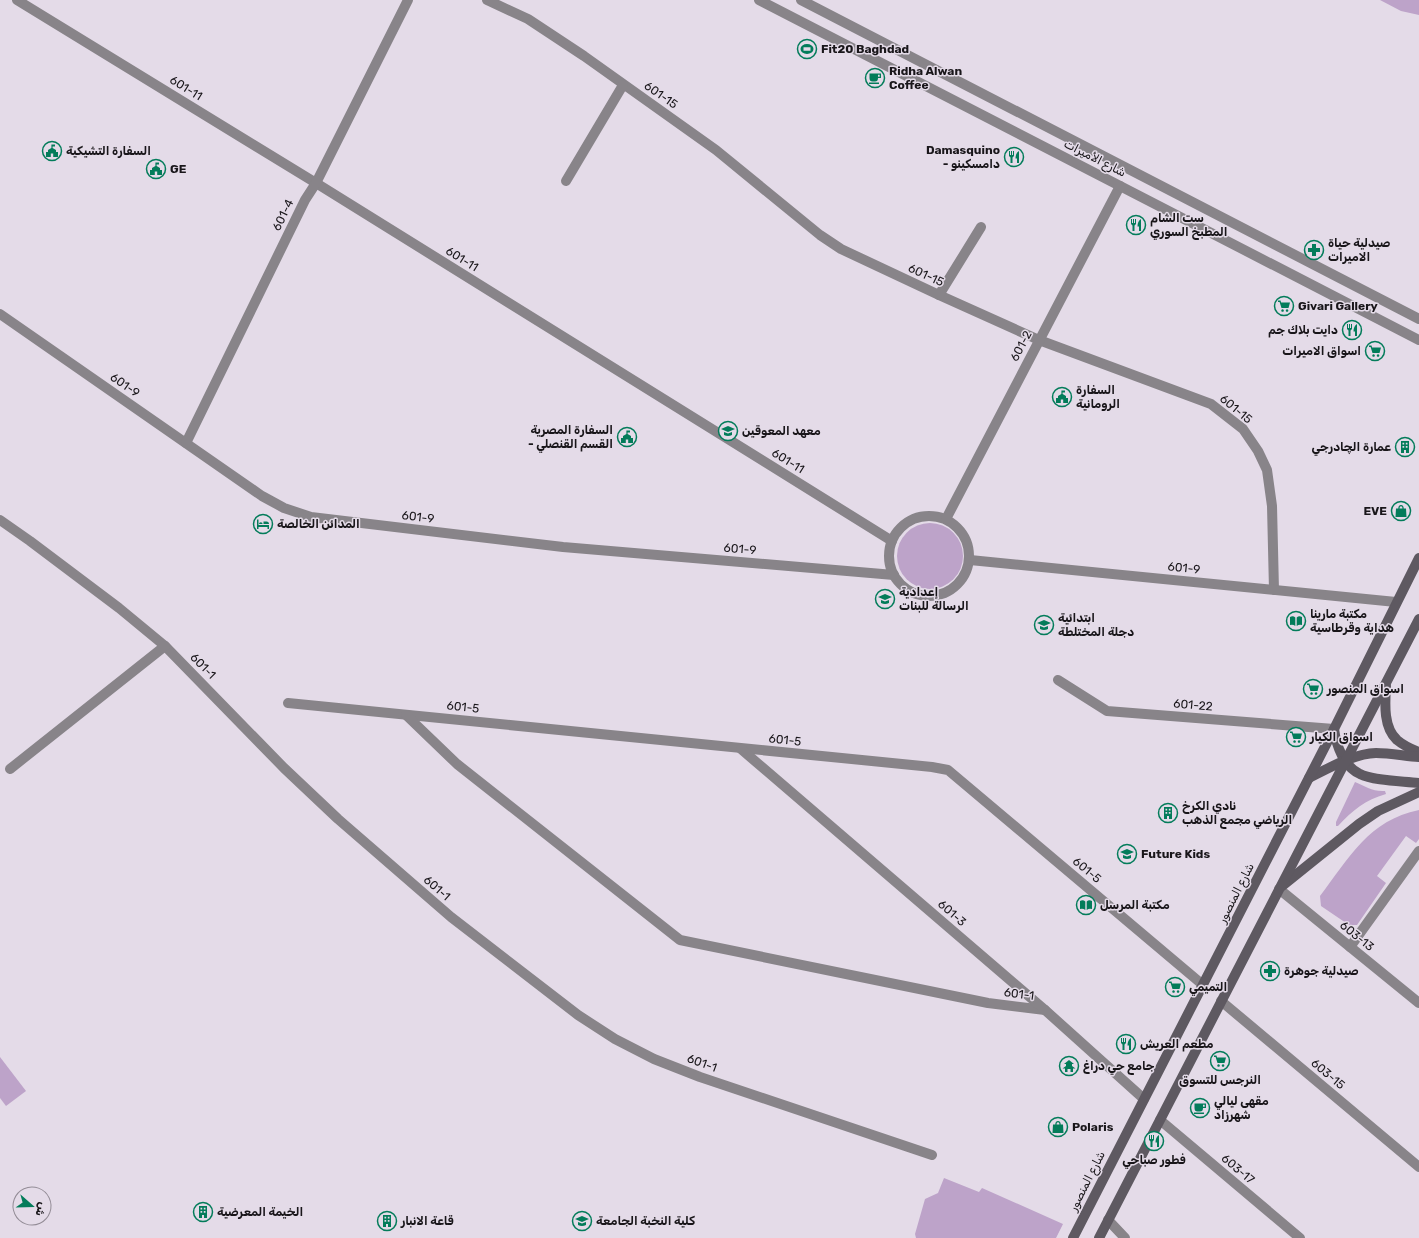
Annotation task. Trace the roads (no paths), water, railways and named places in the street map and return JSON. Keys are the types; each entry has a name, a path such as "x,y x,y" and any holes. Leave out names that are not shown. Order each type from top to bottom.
{"main road":[{"name":"شارع المنصور","path":"1073,1238 1334,729 1419,558"},
{"path":"1099,1238 1419,618"},
{"path":"1386,683 1386,713 1389,727 1396,739 1419,752"},
{"path":"1334,729 1336,741 1346,761 1355,772 1367,777 1419,783"},
{"path":"1309,778 1346,761 1374,753 1419,757"},
{"path":"1279,889 1359,824 1378,811 1419,792"}],"street":[{"name":"601-11","path":"17,0 316,183 892,541"},
{"name":"601-4","path":"186,443 305,200 316,183 408,0"},
{"name":"601-15","path":"487,0 533,23 584,56 716,150 820,235 841,249 1040,340 1212,404 1243,429 1258,451 1266,470 1272,506 1274,590"},
{"name":"شارع الأميرات","path":"759,0 1419,340"},
{"name":"شارع الأميرات","path":"801,0 1419,319"},
{"path":"566,181 623,85"},
{"name":"601-2","path":"946,519 1120,186"},
{"path":"939,295 981,227"},
{"name":"601-9","path":"0,314 262,496 284,508 311,517 563,547 894,575"},
{"path":"925,515 946,519 957,526 965,536 969,547 970,560 967,572 960,583 950,591 937,596 924,596 912,593 901,586 894,575 890,564 889,552 892,541 897,531 914,518 925,515"},
{"name":"601-1","path":"0,520 30,540 119,608 165,646 284,768 338,818 451,917 578,1015 615,1040 654,1059 700,1077 932,1155"},
{"name":"601-9","path":"970,560 1396,602"},
{"path":"10,769 165,646"},
{"name":"601-22","path":"1058,680 1107,711 1334,729"},
{"name":"601-5","path":"288,703 925,766 948,770 1203,985"},
{"name":"601-1","path":"406,714 458,764 680,940 988,1003 1045,1010"},
{"name":"601-3","path":"741,748 1045,1010 1144,1099"},
{"path":"1350,947 1419,851"},
{"name":"603-13","path":"1279,889 1419,1003"},
{"name":"603-15","path":"1221,1001 1419,1167"},
{"name":"603-17","path":"1160,1120 1300,1238"},
{"path":"1108,1220 1125,1238"}],"place":[{"name":"Fit20 Baghdad","path":"807,49"},
{"name":"Ridha Alwan Coffee","path":"875,78"},
{"name":"السفارة التشيكية","path":"52,151"},
{"name":"Damasquino - دامسكينو","path":"1014,157"},
{"name":"GE","path":"156,169"},
{"name":"ست الشام المطبخ السوري","path":"1136,225"},
{"name":"صيدلية حياة الاميرات","path":"1314,250"},
{"name":"Givari Gallery","path":"1284,306"},
{"name":"دايت بلاك جم","path":"1352,330"},
{"name":"اسواق الاميرات","path":"1375,351"},
{"name":"السفارة الرومانية","path":"1062,397"},
{"name":"معهد المعوقين","path":"728,431"},
{"name":"السفارة المصرية - القسم القنصلي","path":"627,437"},
{"name":"عمارة الچادرجي","path":"1405,447"},
{"name":"EVE","path":"1401,511"},
{"name":"المدائن الخالصة","path":"263,524"},
{"name":"إعدادية الرسالة للبنات","path":"885,599"},
{"name":"مكتبة مارينا هداية وقرطاسية","path":"1296,621"},
{"name":"ابتدائية دجلة المختلطة","path":"1044,625"},
{"name":"اسواق المنصور","path":"1313,689"},
{"name":"اسواق الكيار","path":"1296,737"},
{"name":"نادي الكرخ الرياضي مجمع الذهب","path":"1168,813"},
{"name":"Future Kids","path":"1127,854"},
{"name":"مكتبة المرسل","path":"1086,905"},
{"name":"صيدلية جوهرة","path":"1270,971"},
{"name":"التميمي","path":"1175,987"},
{"name":"مطعم العريش","path":"1126,1044"},
{"name":"النرجس للتسوق","path":"1220,1061"},
{"name":"جامع حي دراغ","path":"1069,1066"},
{"name":"مقهى ليالي شهرزاد","path":"1200,1108"},
{"name":"Polaris","path":"1058,1127"},
{"name":"فطور صباحي","path":"1154,1141"},
{"name":"الخيمة المعرضية","path":"203,1212"},
{"name":"قاعة الانبار","path":"387,1221"},
{"name":"كلية النخبة الجامعة","path":"582,1221"}]}
